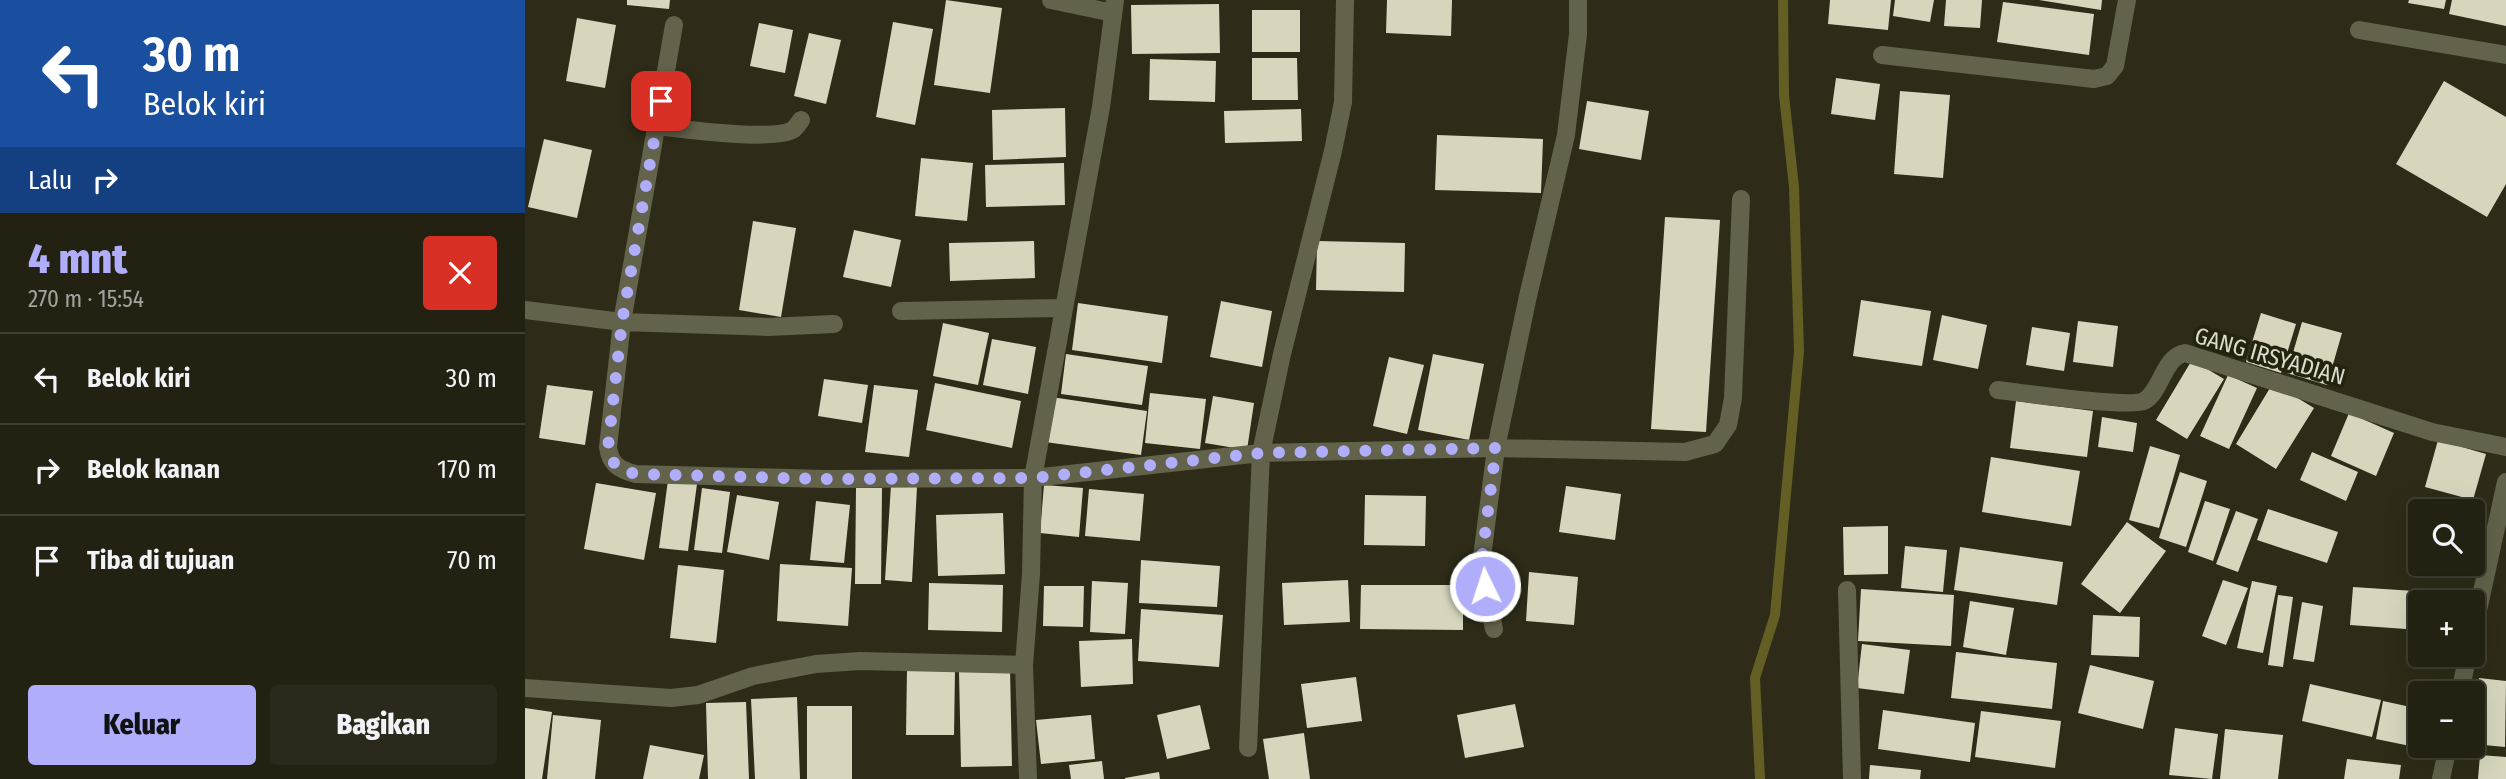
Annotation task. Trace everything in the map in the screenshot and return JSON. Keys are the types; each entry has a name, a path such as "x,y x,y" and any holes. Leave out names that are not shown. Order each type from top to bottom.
{"street":[{"path":"1028,779 1024,666 1031,574 1033,478 1101,107 1114,7 1051,0"},
{"path":"1248,748 1261,453 1340,114 1345,0"},
{"path":"1494,629 1481,565 1496,448 1566,135 1578,34 1578,0"},
{"path":"1882,55 2094,79 2107,76 2115,66 2127,0"},
{"path":"674,25 622,322 608,447 609,458 621,470 636,474 825,479 1033,478 1261,453 1496,448 1685,452 1715,444 1728,425 1733,398 1741,199"},
{"path":"2358,30 2506,55"},
{"path":"656,126 745,134 777,134 793,130 801,120"},
{"path":"901,311 1063,307"},
{"path":"525,310 622,322 768,327 834,324"},
{"name":"GANG IRSYADIAN","path":"1998,390 2119,403 2142,402 2152,394 2172,362 2185,353 2432,432 2506,447"},
{"path":"2482,590 2506,482"},
{"path":"1847,590 1853,779"},
{"path":"525,688 671,698 698,695 753,676 816,664 860,661 1024,666"},
{"path":"2441,779 2445,758"}],"building":[{"path":"627,0 670,0 669,9 627,5"},
{"path":"946,0 1002,8 990,93 934,85"},
{"path":"1387,0 1452,0 1451,36 1386,33"},
{"path":"1830,0 1891,0 1888,30 1828,24"},
{"path":"1895,0 1934,0 1930,22 1893,16"},
{"path":"1946,0 1982,0 1980,28 1944,26"},
{"path":"2039,0 2102,0 2101,10"},
{"path":"2409,0 2446,0 2444,9 2408,3"},
{"path":"2452,0 2506,0 2506,26 2449,14"},
{"path":"2003,2 2094,14 2089,55 1997,42"},
{"path":"1219,4 1220,53 1132,54 1131,5"},
{"path":"1252,10 1300,10 1300,52 1252,52"},
{"path":"577,18 616,25 605,88 566,81"},
{"path":"893,22 933,29 915,125 876,117"},
{"path":"759,23 793,30 785,73 750,66"},
{"path":"809,33 841,40 826,104 794,96"},
{"path":"1252,58 1297,58 1298,100 1252,100"},
{"path":"1150,59 1216,61 1215,102 1149,100"},
{"path":"1836,78 1880,84 1875,120 1831,114"},
{"path":"2444,81 2506,117 2506,184 2487,217 2396,164"},
{"path":"1900,91 1950,95 1943,178 1894,174"},
{"path":"1587,101 1649,111 1641,160 1579,149"},
{"path":"1065,108 1066,157 993,160 992,110"},
{"path":"1301,109 1302,141 1225,143 1224,111"},
{"path":"1437,135 1543,139 1541,193 1435,190"},
{"path":"544,139 592,150 577,218 528,207"},
{"path":"921,158 973,163 967,221 915,216"},
{"path":"1064,163 1065,205 986,207 985,165"},
{"path":"1665,217 1720,220 1706,432 1651,429"},
{"path":"753,221 796,228 781,317 739,310"},
{"path":"854,230 901,240 891,287 843,277"},
{"path":"1034,241 1035,278 950,281 949,243"},
{"path":"1317,241 1405,243 1404,292 1316,290"},
{"path":"1861,300 1931,311 1922,366 1853,356"},
{"path":"1221,301 1272,311 1262,367 1210,357"},
{"path":"1078,303 1168,316 1162,363 1072,350"},
{"path":"2261,313 2296,324 2281,373 2246,362"},
{"path":"1942,315 1987,325 1978,369 1933,360"},
{"path":"2078,321 2118,326 2113,367 2073,362"},
{"path":"2302,322 2342,333 2327,385 2287,373"},
{"path":"943,323 989,333 978,385 933,376"},
{"path":"2032,327 2070,333 2064,371 2026,365"},
{"path":"992,339 1036,347 1028,394 983,385"},
{"path":"1066,354 1148,366 1142,405 1061,394"},
{"path":"1433,354 1484,364 1469,440 1418,430"},
{"path":"1389,357 1424,365 1407,434 1373,426"},
{"path":"2192,360 2224,379 2187,439 2156,420"},
{"path":"2228,375 2257,388 2229,449 2200,436"},
{"path":"824,379 868,385 862,423 818,416"},
{"path":"935,383 1021,401 1012,448 926,430"},
{"path":"2273,383 2314,408 2276,469 2236,444"},
{"path":"547,385 593,391 585,445 539,438"},
{"path":"874,385 918,390 909,457 865,452"},
{"path":"1150,393 1206,399 1200,449 1145,443"},
{"path":"1213,396 1254,403 1247,450 1205,443"},
{"path":"1051,397 1147,411 1141,455 1045,442"},
{"path":"2016,401 2093,411 2087,457 2010,448"},
{"path":"2349,413 2394,433 2376,476 2331,456"},
{"path":"2102,417 2137,423 2133,452 2098,447"},
{"path":"2438,440 2486,454 2473,499 2425,487"},
{"path":"2150,446 2180,455 2159,528 2129,520"},
{"path":"2312,452 2358,472 2346,501 2300,480"},
{"path":"1991,457 2080,471 2071,526 1982,512"},
{"path":"2180,472 2207,481 2186,547 2159,538"},
{"path":"668,480 697,484 688,551 659,548"},
{"path":"596,483 656,493 644,560 584,549"},
{"path":"891,485 917,487 912,582 885,580"},
{"path":"1044,485 1083,488 1079,537 1040,533"},
{"path":"1566,486 1621,494 1615,540 1559,532"},
{"path":"702,488 730,492 722,553 694,550"},
{"path":"856,488 882,488 881,584 855,584"},
{"path":"1089,489 1144,494 1140,541 1085,536"},
{"path":"737,495 779,502 769,560 727,552"},
{"path":"1365,495 1426,496 1425,546 1364,545"},
{"path":"816,501 850,505 844,563 810,560"},
{"path":"2205,501 2230,509 2213,561 2188,552"},
{"path":"2268,509 2338,532 2327,563 2257,540"},
{"path":"2236,511 2258,519 2238,572 2216,564"},
{"path":"1003,513 1005,574 938,576 936,515"},
{"path":"2127,522 2166,551 2120,613 2081,584"},
{"path":"1888,526 1888,574 1844,575 1843,527"},
{"path":"1905,546 1947,550 1943,592 1901,588"},
{"path":"1960,547 2063,562 2057,605 1954,590"},
{"path":"1141,560 1220,566 1217,607 1139,603"},
{"path":"780,564 852,568 848,626 777,621"},
{"path":"678,565 724,570 716,643 670,638"},
{"path":"1529,572 1578,577 1574,625 1526,621"},
{"path":"1348,580 1350,622 1284,625 1282,583"},
{"path":"2223,580 2248,588 2226,645 2202,636"},
{"path":"1092,581 1128,583 1125,634 1090,632"},
{"path":"2252,581 2277,586 2263,653 2237,648"},
{"path":"929,583 1003,585 1002,632 928,630"},
{"path":"1361,585 1463,585 1463,630 1360,629"},
{"path":"1044,586 1084,586 1083,627 1043,626"},
{"path":"2353,587 2408,591 2408,629 2350,625"},
{"path":"1861,589 1954,595 1951,646 1858,641"},
{"path":"2278,595 2293,597 2283,667 2268,665"},
{"path":"1970,601 2014,608 2006,655 1963,647"},
{"path":"2302,602 2323,606 2314,662 2293,659"},
{"path":"1141,609 1223,615 1219,667 1138,661"},
{"path":"2093,615 2140,617 2139,657 2091,655"},
{"path":"1132,639 1133,684 1081,687 1079,641"},
{"path":"1862,644 1910,650 1904,694 1857,688"},
{"path":"1956,652 2057,663 2052,709 1951,698"},
{"path":"2090,665 2154,681 2143,729 2078,713"},
{"path":"907,669 955,670 954,735 906,735"},
{"path":"1010,669 1012,766 961,767 959,671"},
{"path":"1356,677 1362,721 1307,728 1301,684"},
{"path":"2479,678 2506,681 2505,747 2485,745 2485,681 2479,681"},
{"path":"2310,684 2381,700 2372,737 2302,721"},
{"path":"797,697 800,779 755,779 751,699"},
{"path":"2383,701 2408,706 2408,746 2376,739"},
{"path":"746,702 749,779 708,779 706,703"},
{"path":"1515,704 1524,747 1465,758 1457,715"},
{"path":"1200,705 1210,749 1167,759 1157,715"},
{"path":"807,706 852,706 852,779 807,779"},
{"path":"525,708 552,712 542,779 525,779"},
{"path":"1883,710 1975,723 1970,762 1878,749"},
{"path":"1981,711 2061,721 2055,768 1975,757"},
{"path":"553,715 601,720 595,779 547,779"},
{"path":"1091,715 1095,759 1041,764 1036,720"},
{"path":"2175,728 2218,734 2212,779 2169,775"},
{"path":"2225,729 2283,735 2278,779 2220,779"},
{"path":"1304,733 1310,779 1269,779 1263,739"},
{"path":"650,745 704,755 699,779 643,779"},
{"path":"2485,755 2506,757 2506,779 2478,779 2480,758 2485,758"},
{"path":"2347,759 2401,765 2399,779 2344,779"},
{"path":"1102,761 1104,779 1071,779 1069,765"},
{"path":"1870,765 1921,770 1920,779 1869,779"},
{"path":"1159,772 1160,779 1125,779 1125,778"}],"waterway":[{"path":"1760,779 1755,678 1775,615 1799,351 1794,187 1784,95 1783,0"}],"route":[{"path":"661,101 622,322 608,447 609,458 621,470 636,474 825,479 1033,478 1261,453 1496,448 1481,565 1485,586"}]}
